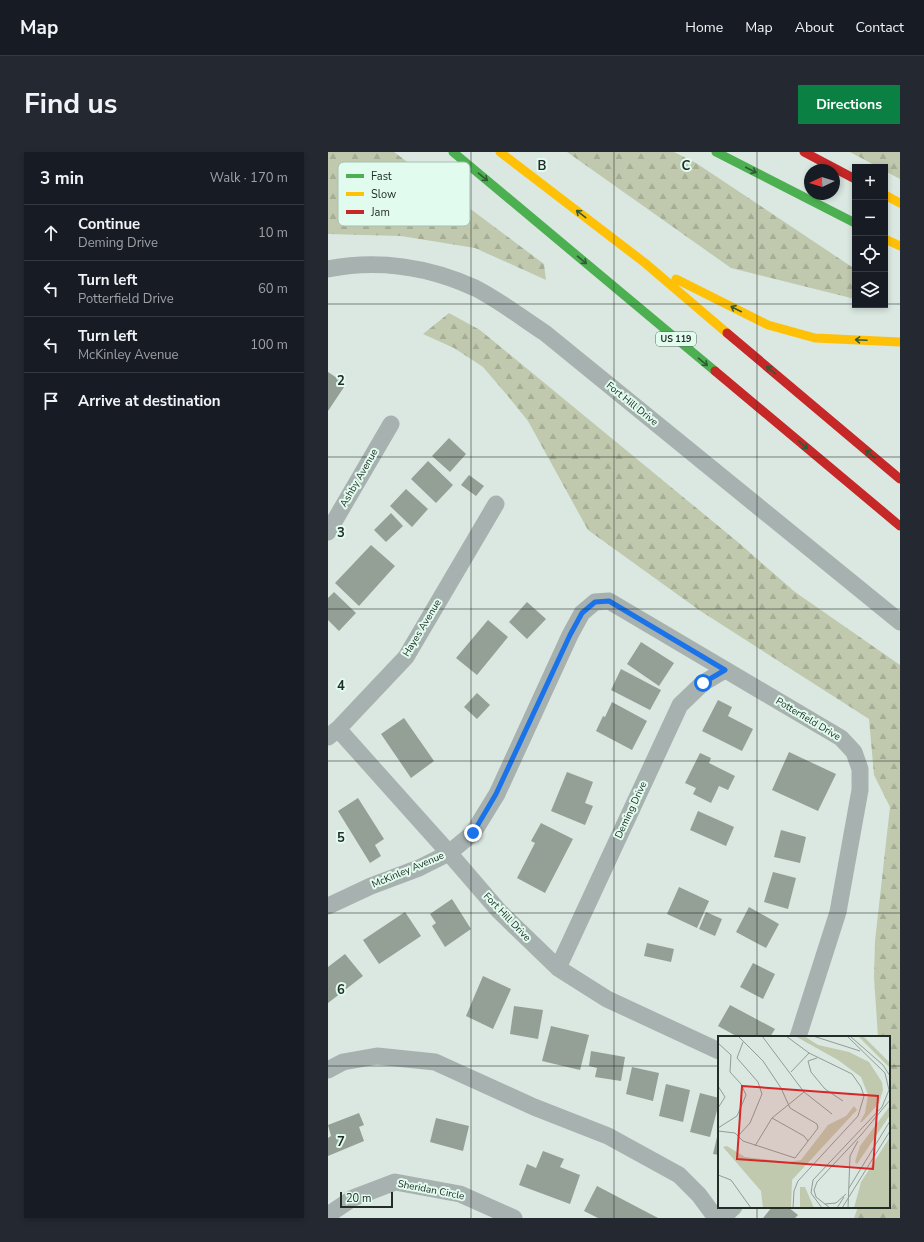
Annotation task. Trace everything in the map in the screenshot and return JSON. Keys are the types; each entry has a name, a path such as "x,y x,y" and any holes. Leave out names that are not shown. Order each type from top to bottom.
{"main road":[{"name":"US 119","path":"453,152 465,162"},
{"path":"500,152 645,263 900,479"},
{"path":"716,152 852,221"},
{"path":"804,152 852,177"},
{"name":"US 119","path":"470,166 900,526"},
{"path":"888,197 900,203"},
{"path":"888,240 900,246"},
{"path":"645,263 768,325 816,338 900,342"}],"street":[{"name":"Fort Hill Drive","path":"328,269 343,266 378,264 406,267 431,272 448,278 475,289 498,301 545,333 900,622"},
{"name":"Ashby Avenue","path":"328,532 391,424"},
{"name":"Hayes Avenue","path":"333,733 406,657 496,504"},
{"name":"Potterfield Drive","path":"609,601 841,738 854,752 860,769 860,790 838,912 798,1036"},
{"name":"McKinley Avenue","path":"328,906 371,886 419,868 449,853 473,833 496,794 582,613 595,602 609,601"},
{"name":"Deming Drive","path":"558,968 680,705 703,683 725,670"},
{"name":"Fort Hill Drive","path":"333,733 449,853 499,911 558,968 607,998 718,1050"},
{"path":"328,1070 343,1062 377,1056 435,1062 534,1107 608,1136 679,1175 699,1195 716,1218"},
{"name":"Sheridan Circle","path":"328,1215 353,1198 395,1182 460,1194 514,1218"},
{"path":"722,1218 733,1208"}],"green space":[{"path":"328,152 394,152 407,162 338,162 338,226 470,226 470,209 544,264 546,280 475,248 401,236 328,234"},
{"path":"567,152 674,152 696,163 852,267 852,298 731,268"},
{"path":"850,152 900,152 900,179 888,173 888,164 872,164"},
{"path":"449,313 480,330 739,543 795,592 900,665 900,1218 854,1218 858,1208 890,1208 890,1036 878,1036 874,977 875,941 890,807 874,775 869,719 699,610 588,530 528,421 507,395 483,367 454,348 423,334"}],"building":[{"path":"328,372 346,384 328,411"},
{"path":"449,438 466,454 450,472 432,456"},
{"path":"428,461 453,485 436,503 411,479"},
{"path":"469,475 484,486 476,496 461,485"},
{"path":"406,489 428,509 412,527 390,506"},
{"path":"391,513 403,526 386,542 374,530"},
{"path":"371,545 395,566 359,606 335,583"},
{"path":"334,592 356,613 339,631 328,620 328,598"},
{"path":"527,602 546,619 527,639 509,622"},
{"path":"488,620 508,637 477,675 456,658"},
{"path":"641,642 674,663 659,686 627,664"},
{"path":"621,669 661,690 650,710 611,690"},
{"path":"477,693 490,705 477,719 464,707"},
{"path":"718,700 732,707 728,716 753,729 742,751 702,731"},
{"path":"612,702 647,721 632,750 596,731"},
{"path":"404,718 434,761 411,778 381,734"},
{"path":"789,752 836,774 818,811 772,790"},
{"path":"700,753 711,758 709,763 735,776 728,790 719,786 711,803 693,794 696,788 685,783"},
{"path":"567,772 593,782 585,803 593,806 585,825 551,811"},
{"path":"358,798 384,839 375,845 381,856 370,863 338,811"},
{"path":"698,811 734,827 726,846 690,830"},
{"path":"541,823 573,839 545,893 517,878 535,843 531,841"},
{"path":"781,830 806,837 800,863 774,857"},
{"path":"773,872 796,878 788,909 764,902"},
{"path":"679,887 709,901 697,928 667,914"},
{"path":"452,899 471,929 445,947 432,926 436,923 430,914"},
{"path":"749,907 779,924 766,948 736,932"},
{"path":"405,912 421,936 379,964 363,940"},
{"path":"706,912 722,919 715,936 699,929"},
{"path":"647,943 674,949 671,962 644,956"},
{"path":"345,954 363,976 328,1003 328,967"},
{"path":"753,963 775,974 763,999 740,987"},
{"path":"483,976 511,989 493,1029 466,1016"},
{"path":"730,1005 775,1029 771,1036 736,1036 718,1026"},
{"path":"514,1006 543,1010 538,1039 510,1034"},
{"path":"551,1026 589,1035 580,1070 542,1061"},
{"path":"591,1051 625,1057 621,1081 595,1077 597,1068 589,1066"},
{"path":"632,1067 659,1073 653,1101 626,1094"},
{"path":"666,1084 690,1090 683,1122 659,1116"},
{"path":"700,1093 718,1098 718,1107 710,1137 690,1132"},
{"path":"359,1113 364,1125 359,1127 364,1141 328,1156 328,1138 331,1136 328,1125"},
{"path":"436,1118 469,1126 463,1151 430,1142"},
{"path":"718,1133 718,1155 713,1154"},
{"path":"543,1151 564,1159 560,1167 580,1175 570,1204 519,1185 527,1164 536,1168"},
{"path":"597,1186 658,1218 598,1218 584,1211"},
{"path":"771,1208 789,1208 798,1215 795,1218 763,1218"}],"traffic: fast":[{"path":"453,152 465,162"},
{"path":"716,152 852,221"},
{"path":"470,166 715,371"}],"traffic: slow":[{"path":"500,152 645,263 727,333"},
{"path":"888,197 900,203"},
{"path":"888,240 900,246"},
{"path":"676,279 768,325 815,338 900,342"}],"traffic: jam":[{"path":"804,152 852,177"},
{"path":"727,333 900,479"},
{"path":"715,371 900,526"}],"route":[{"path":"473,833 496,794 570,635 582,613 595,602 609,601 725,670 703,683"}]}
